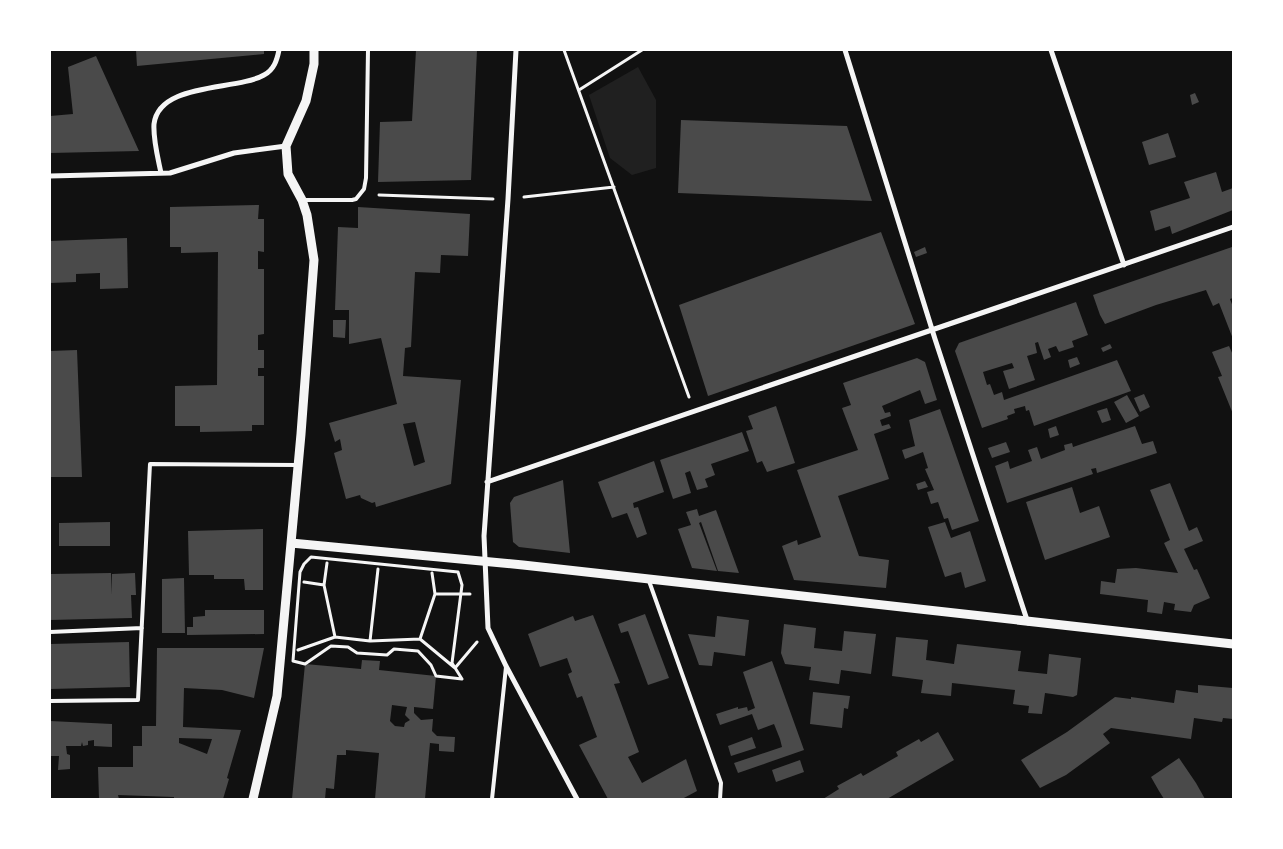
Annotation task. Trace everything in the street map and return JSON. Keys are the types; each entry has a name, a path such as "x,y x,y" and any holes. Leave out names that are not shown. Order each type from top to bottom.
{"street":[{"path":"161,173 154,122 161,107 176,96 264,75 277,64 279,50"},
{"path":"253,799 277,696 314,260 307,215 302,200 288,174 286,146 306,101 314,64 314,50"},
{"path":"516,50 508,199 484,536 488,628 576,799"},
{"path":"845,50 932,331 1028,623"},
{"path":"1051,50 1124,265"},
{"path":"50,176 170,173 234,153 286,146"},
{"path":"487,482 1233,227"},
{"path":"291,543 486,562 1233,644"}],"lane":[{"path":"302,200 352,200 361,194 366,178 368,161 368,50"},
{"path":"50,701 138,700 150,464 298,465"},
{"path":"649,581 721,783 720,799"},
{"path":"50,632 142,628"},
{"path":"492,799 506,666"}],"path":[{"path":"564,50 695,412"},
{"path":"579,90 642,50"},
{"path":"361,194 508,199 614,187"},
{"path":"370,641 379,552"},
{"path":"311,557 378,563 458,572 462,585 452,663 462,679 436,676 431,665 418,651 394,649 387,655 357,653 348,647 331,646 305,664 293,661 300,581 304,564 311,557"},
{"path":"288,580 324,585 335,637"},
{"path":"420,639 435,594 487,593"},
{"path":"455,668 488,628"},
{"path":"282,650 293,652 335,637 370,641 420,639 455,668"}],"shaded area":[{"path":"638,67 656,100 656,168 632,175 610,158 589,95"}],"building":[{"path":"136,50 264,50 264,54 137,66"},
{"path":"416,50 477,50 471,180 378,182 380,122 412,121"},
{"path":"96,56 139,151 50,153 50,116 73,114 68,67"},
{"path":"1195,93 1199,102 1192,105 1190,95"},
{"path":"681,120 847,126 872,201 678,193"},
{"path":"1168,133 1176,157 1149,165 1142,142"},
{"path":"1216,172 1222,192 1233,188 1233,210 1172,234 1170,226 1155,231 1150,211 1190,198 1184,182"},
{"path":"259,205 258,219 264,219 264,252 258,251 258,269 264,269 264,334 258,335 258,350 264,350 264,368 258,368 258,376 264,376 264,425 252,425 252,431 200,432 200,426 175,426 175,386 217,385 218,252 181,253 181,247 170,247 170,207"},
{"path":"358,207 470,214 468,256 441,255 440,273 415,272 411,347 405,348 403,376 461,380 451,484 376,507 375,502 372,503 361,498 360,495 346,499 334,453 342,450 340,439 335,442 329,423 397,404 381,338 349,344 349,310 335,310 338,227 358,228","holes":["415,422 425,462 414,466 403,424"]},
{"path":"881,232 915,324 708,396 679,305"},
{"path":"127,238 128,288 100,289 100,273 76,274 76,282 50,283 50,241"},
{"path":"925,247 927,253 916,257 914,252"},
{"path":"1232,247 1233,298 1230,299 1233,307 1233,339 1219,303 1213,306 1206,290 1156,305 1105,324 1093,295"},
{"path":"1076,302 1088,335 1072,341 1074,347 1059,352 1056,346 1048,349 1051,357 1044,360 1038,342 1035,343 1037,353 1027,356 1035,380 1009,389 1003,371 1014,368 1012,363 983,372 987,385 990,384 994,395 1002,392 1004,400 1117,360 1131,391 1034,426 1029,410 1026,411 1025,406 1014,409 1015,413 1007,416 1008,419 982,428 955,351 959,343"},
{"path":"333,320 346,320 345,338 333,337"},
{"path":"1110,344 1112,348 1103,352 1101,348"},
{"path":"1229,346 1233,355 1233,414 1218,377 1222,376 1212,352"},
{"path":"77,350 82,477 50,477 50,351"},
{"path":"1077,357 1080,364 1070,368 1068,360"},
{"path":"917,358 925,362 937,400 925,404 920,390 882,406 885,413 890,412 891,416 880,420 882,426 889,424 891,428 874,434 889,479 838,496 859,556 889,560 886,588 794,580 782,546 797,540 798,545 821,537 797,470 858,450 842,408 851,405 843,383"},
{"path":"1144,394 1150,407 1140,412 1134,398"},
{"path":"1127,395 1139,416 1126,423 1114,402"},
{"path":"776,406 795,463 767,472 762,461 757,463 746,431 753,429 748,416"},
{"path":"1107,408 1111,420 1102,423 1097,411"},
{"path":"940,409 979,521 952,530 948,518 944,519 938,502 931,504 927,492 934,490 925,469 928,468 923,452 905,459 902,450 915,446 909,420"},
{"path":"1056,426 1059,435 1050,438 1048,429"},
{"path":"1135,426 1142,444 1153,441 1157,453 1097,473 1096,468 1091,469 1093,474 1007,503 995,466 1008,461 1010,469 1032,461 1028,450 1037,447 1041,459 1065,450 1064,445 1072,443 1073,447"},
{"path":"742,432 749,451 711,464 715,475 705,479 708,487 697,490 690,471 685,473 691,493 673,499 660,460"},
{"path":"1006,442 1010,452 992,458 988,448"},
{"path":"654,461 664,492 633,503 634,508 638,507 647,534 637,538 627,513 612,518 598,482"},
{"path":"563,480 570,553 519,547 513,542 510,503 514,497"},
{"path":"925,481 928,487 918,490 916,484"},
{"path":"1170,483 1189,531 1197,527 1203,541 1184,549 1194,570 1197,569 1210,598 1194,605 1191,612 1174,610 1175,604 1164,602 1162,614 1147,612 1148,600 1100,594 1101,581 1115,583 1117,569 1136,568 1178,573 1164,543 1170,540 1150,490"},
{"path":"1072,487 1080,513 1099,506 1110,537 1045,560 1026,502"},
{"path":"697,509 699,516 716,510 739,573 718,571 701,522 699,523 717,571 692,568 678,529 691,525 686,512"},
{"path":"110,522 110,546 59,546 59,523"},
{"path":"945,522 951,538 970,531 986,581 965,588 961,572 945,577 928,527"},
{"path":"263,529 263,590 245,590 244,579 214,579 214,575 189,575 188,531"},
{"path":"111,573 112,595 112,574 135,573 136,595 131,595 132,618 50,620 50,574"},
{"path":"184,578 185,633 162,633 162,579"},
{"path":"205,610 264,610 264,634 187,635 187,627 193,627 193,617 205,616"},
{"path":"645,614 669,678 648,685 628,631 621,633 618,624"},
{"path":"593,615 620,683 614,684 639,752 628,757 642,783 686,759 697,791 682,799 608,799 579,745 597,737 582,696 577,698 568,674 572,672 567,658 540,667 528,634 573,616 575,621"},
{"path":"717,616 749,620 745,656 714,652 712,666 699,665 688,634 715,637"},
{"path":"784,624 816,628 814,648 842,651 844,631 876,634 871,674 841,670 839,684 809,680 811,667 785,664 781,653"},
{"path":"896,637 928,640 926,660 954,664 957,644 1021,651 1018,671 1047,674 1049,654 1081,658 1077,695 1073,697 1045,693 1042,714 1028,713 1029,706 1013,704 1015,690 952,683 951,696 921,693 923,680 892,676"},
{"path":"129,642 130,687 50,689 50,644"},
{"path":"157,648 264,648 254,698 222,690 184,688 183,727 241,730 223,799 174,799 174,797 118,795 119,799 99,799 98,767 133,767 133,746 142,746 142,726 156,726","holes":["179,738 212,739 207,754 179,743"]},
{"path":"362,660 380,661 379,670 436,676 433,709 414,707 414,713 421,720 433,719 432,731 437,736 455,737 454,752 439,751 439,744 430,743 425,799 375,799 379,753 346,750 346,755 337,755 334,789 326,788 325,799 292,799 305,664 361,669","holes":["392,705 407,707 405,715 410,720 405,723 404,727 395,726 390,721"]},
{"path":"772,661 804,750 738,773 734,763 782,747 780,739 774,724 758,730 752,714 720,725 716,714 738,707 738,709 747,707 748,711 755,708 743,672"},
{"path":"1198,685 1233,688 1233,719 1223,718 1222,722 1194,718 1191,739 1111,728 1103,734 1110,743 1066,775 1040,788 1021,760 1067,732 1115,697 1131,699 1131,697 1174,703 1176,690 1198,693"},
{"path":"813,692 850,696 848,709 844,708 842,728 810,724"},
{"path":"50,721 112,724 112,747 94,746 94,740 88,741 88,745 83,746 82,742 81,746 66,746 67,754 70,755 70,769 58,770 59,756 50,756"},
{"path":"938,732 954,760 887,799 823,799 839,789 837,786 861,773 863,776 898,756 896,752 919,739 921,742"},
{"path":"752,737 756,748 731,756 728,746"},
{"path":"1179,758 1205,799 1164,799 1151,777"},
{"path":"800,760 804,772 776,782 772,770"}]}
